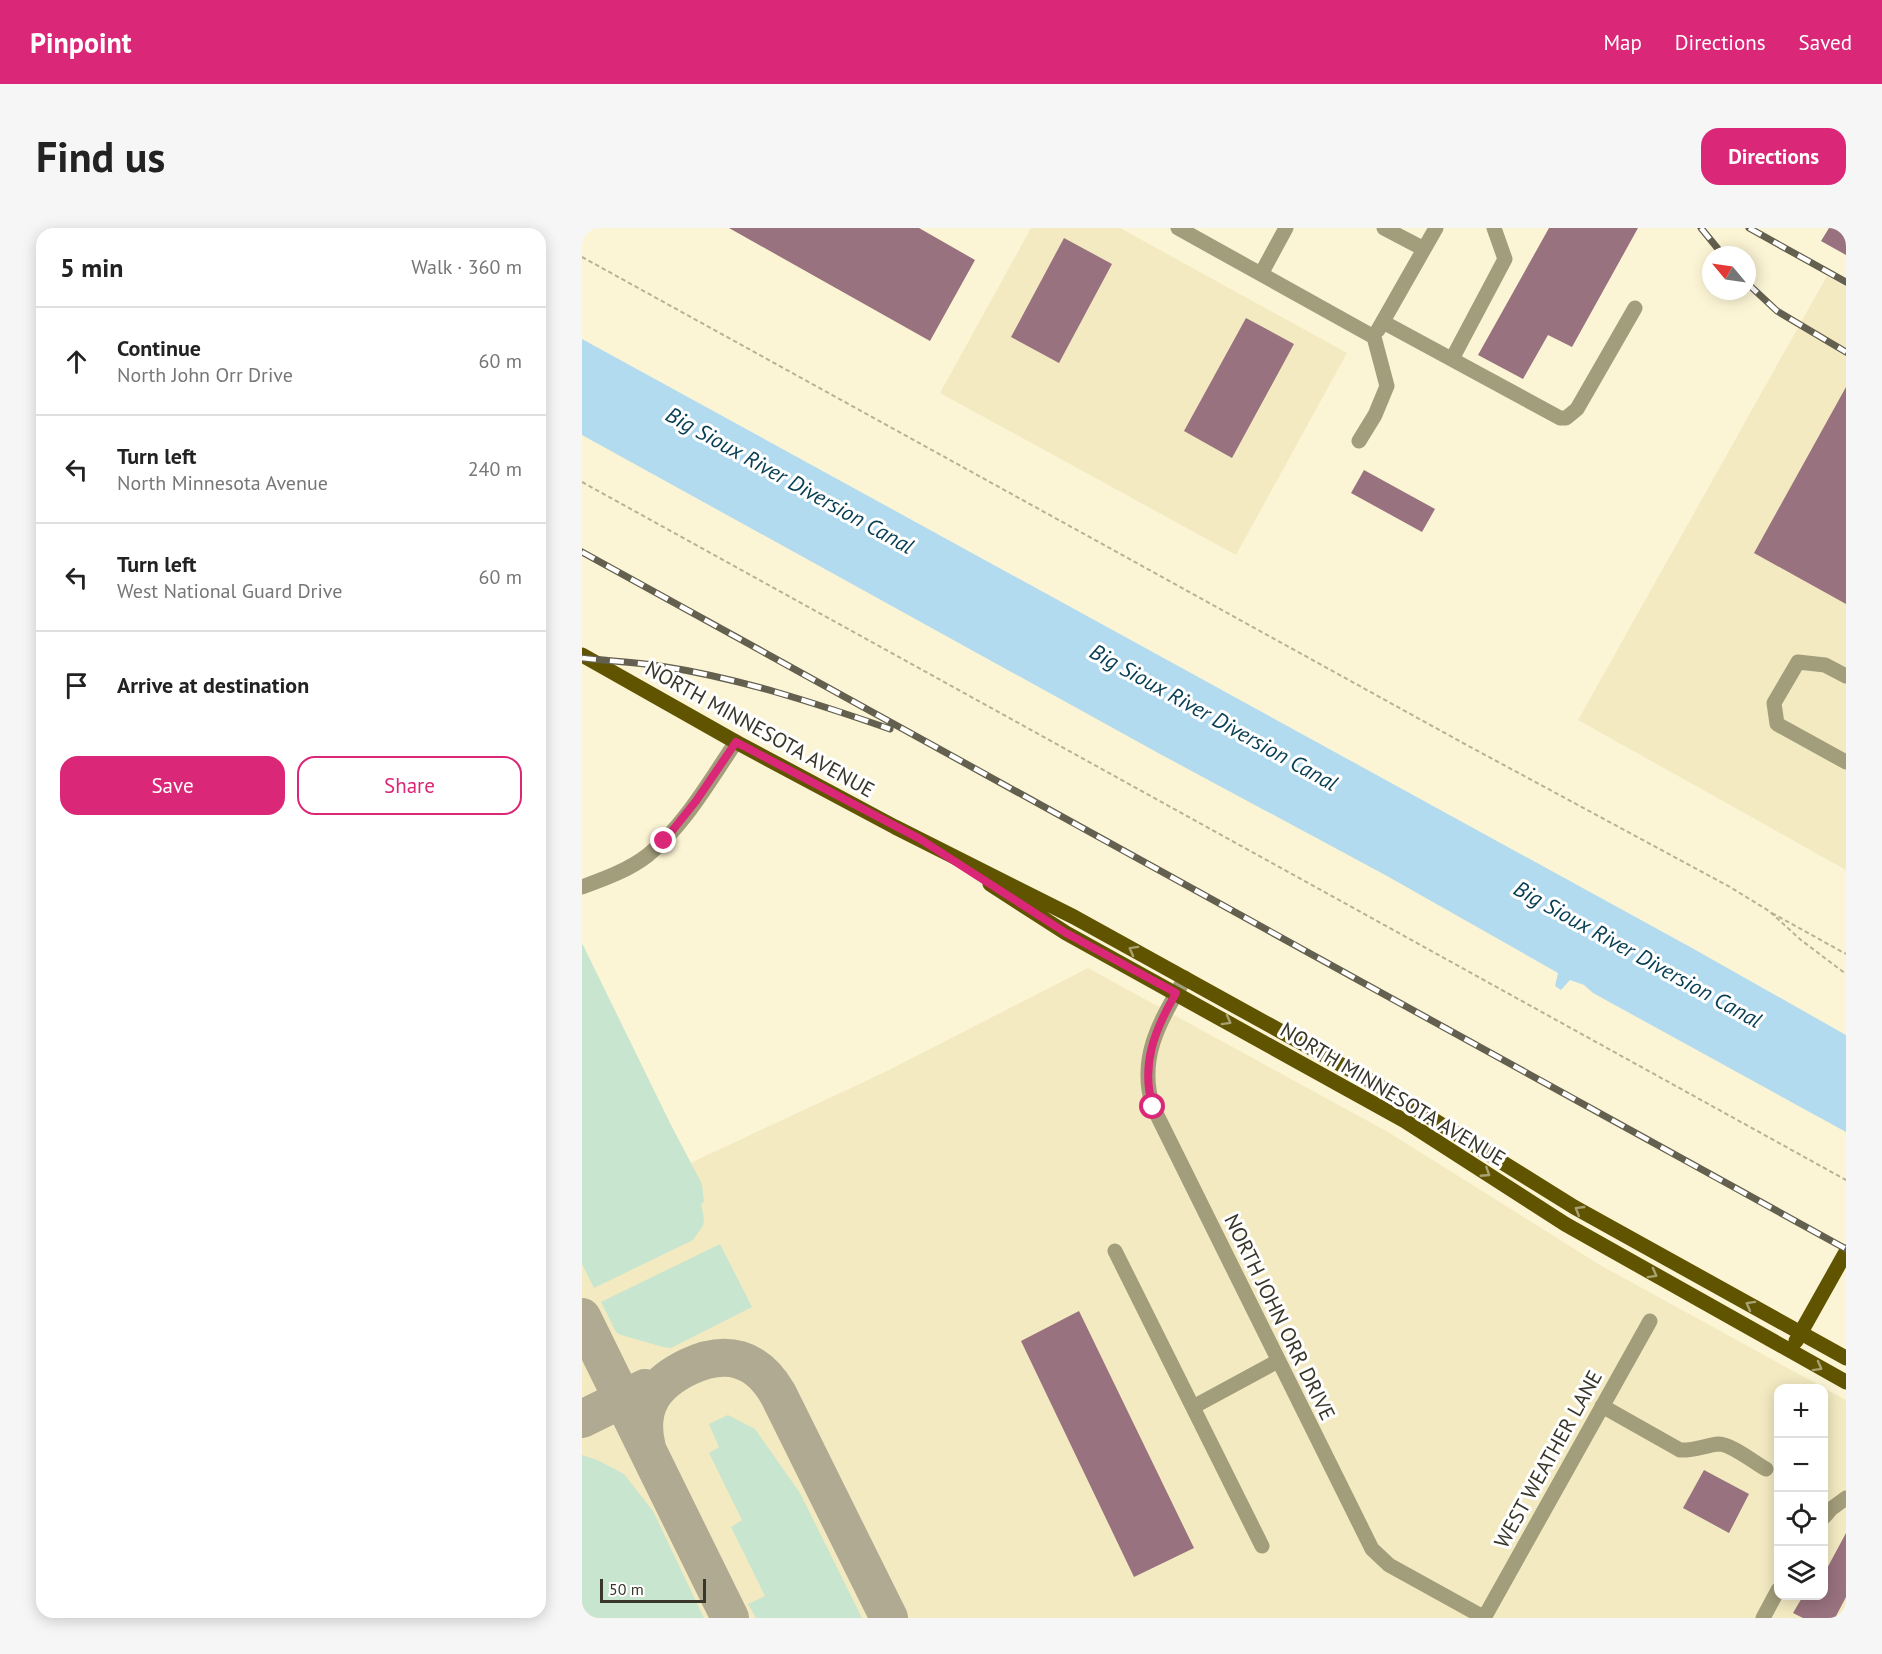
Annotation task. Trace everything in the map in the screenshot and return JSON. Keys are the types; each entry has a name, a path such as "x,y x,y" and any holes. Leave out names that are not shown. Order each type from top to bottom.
{"main road":[{"name":"NORTH MINNESOTA AVENUE","path":"582,655 736,742 1074,917 1185,978 1413,1106 1601,1223 1846,1358"},
{"name":"NORTH MINNESOTA AVENUE","path":"920,839 1066,933 1405,1121 1565,1224 1846,1382"},
{"path":"1790,1352 1846,1252"}],"street":[{"path":"1178,228 1374,337"},
{"path":"1261,274 1286,228"},
{"path":"1384,228 1424,249"},
{"path":"1359,441 1375,415 1387,386 1374,337 1436,228"},
{"path":"1452,359 1505,260 1494,228"},
{"path":"1383,322 1560,418 1566,418 1577,409 1635,308"},
{"path":"1846,676 1825,665 1798,662 1774,703 1777,724 1846,762"},
{"path":"582,887 626,869 647,856 664,841 696,801 736,742"},
{"name":"NORTH JOHN ORR DRIVE","path":"1185,978 1158,1027 1151,1047 1148,1065 1148,1093 1158,1117 1372,1549 1389,1565 1484,1618"},
{"path":"1115,1251 1262,1546"},
{"name":"WEST WEATHER LANE","path":"1484,1618 1650,1321"},
{"path":"1193,1407 1278,1361"},
{"path":"1602,1406 1680,1450 1690,1451 1719,1444 1728,1446 1766,1469"},
{"path":"1828,1512 1846,1498"},
{"path":"1763,1618 1774,1599"}],"path":[{"path":"582,257 1453,738 1730,887 1846,954"},
{"path":"582,482 1846,1180"},
{"path":"1770,911 1801,940 1846,974"}],"shaded area":[{"path":"1031,228 1120,228 1347,353 1236,555 940,393"},
{"path":"1827,276 1846,287 1846,870 1578,720"},
{"path":"1088,968 1388,1132 1600,1265 1817,1384 1774,1384 1774,1600 1828,1600 1828,1390 1846,1400 1846,1618 582,1618 582,1172 622,1195 885,1072"}],"green space":[{"path":"582,943 702,1184 704,1202 701,1204 703,1224 693,1240 594,1288 582,1264"},
{"path":"720,1244 752,1307 671,1348 616,1332 601,1302"},
{"path":"728,1415 755,1429 800,1493 862,1618 756,1618 748,1604 765,1596 731,1527 742,1520 709,1453 719,1447 709,1424"},
{"path":"582,1455 624,1474 653,1511 704,1618 582,1618"}],"water":[{"name":"Big Sioux River Diversion Canal","path":"582,339 1692,948 1846,1035 1846,1132 1593,993 1584,985 1570,980 1561,990 1555,986 1558,973 1387,876 1160,754 582,435"}],"building":[{"path":"729,228 919,228 975,260 930,341"},
{"path":"1549,228 1638,228 1572,347 1548,335 1523,379 1478,355"},
{"path":"1829,228 1846,228 1846,255 1821,241"},
{"path":"1064,238 1112,264 1059,363 1011,337"},
{"path":"1246,318 1294,344 1232,458 1184,431"},
{"path":"1846,387 1846,604 1754,553"},
{"path":"1364,470 1435,509 1422,532 1351,493"},
{"path":"1079,1311 1194,1548 1134,1577 1021,1341"},
{"path":"1704,1470 1749,1494 1729,1533 1683,1508"},
{"path":"1846,1533 1846,1597 1835,1618 1803,1618 1793,1613 1801,1600 1828,1600 1828,1567"}],"taxiway":[{"path":"582,1317 730,1618"},
{"path":"647,1448 644,1434 646,1409 665,1381 688,1367 715,1358 728,1358 750,1364 770,1381 778,1394 889,1618"},
{"path":"582,1419 645,1388"}],"railway":[{"path":"1701,228 1716,246"},
{"path":"1749,228 1846,282"},
{"path":"1756,291 1777,311 1846,352"},
{"path":"582,552 1846,1249"},
{"path":"582,658 640,663 719,677 805,701 890,729"}],"route":[{"path":"664,841 696,801 736,742 920,839 1066,933 1176,993 1158,1027 1151,1047 1147,1080 1148,1093 1153,1107"}]}
